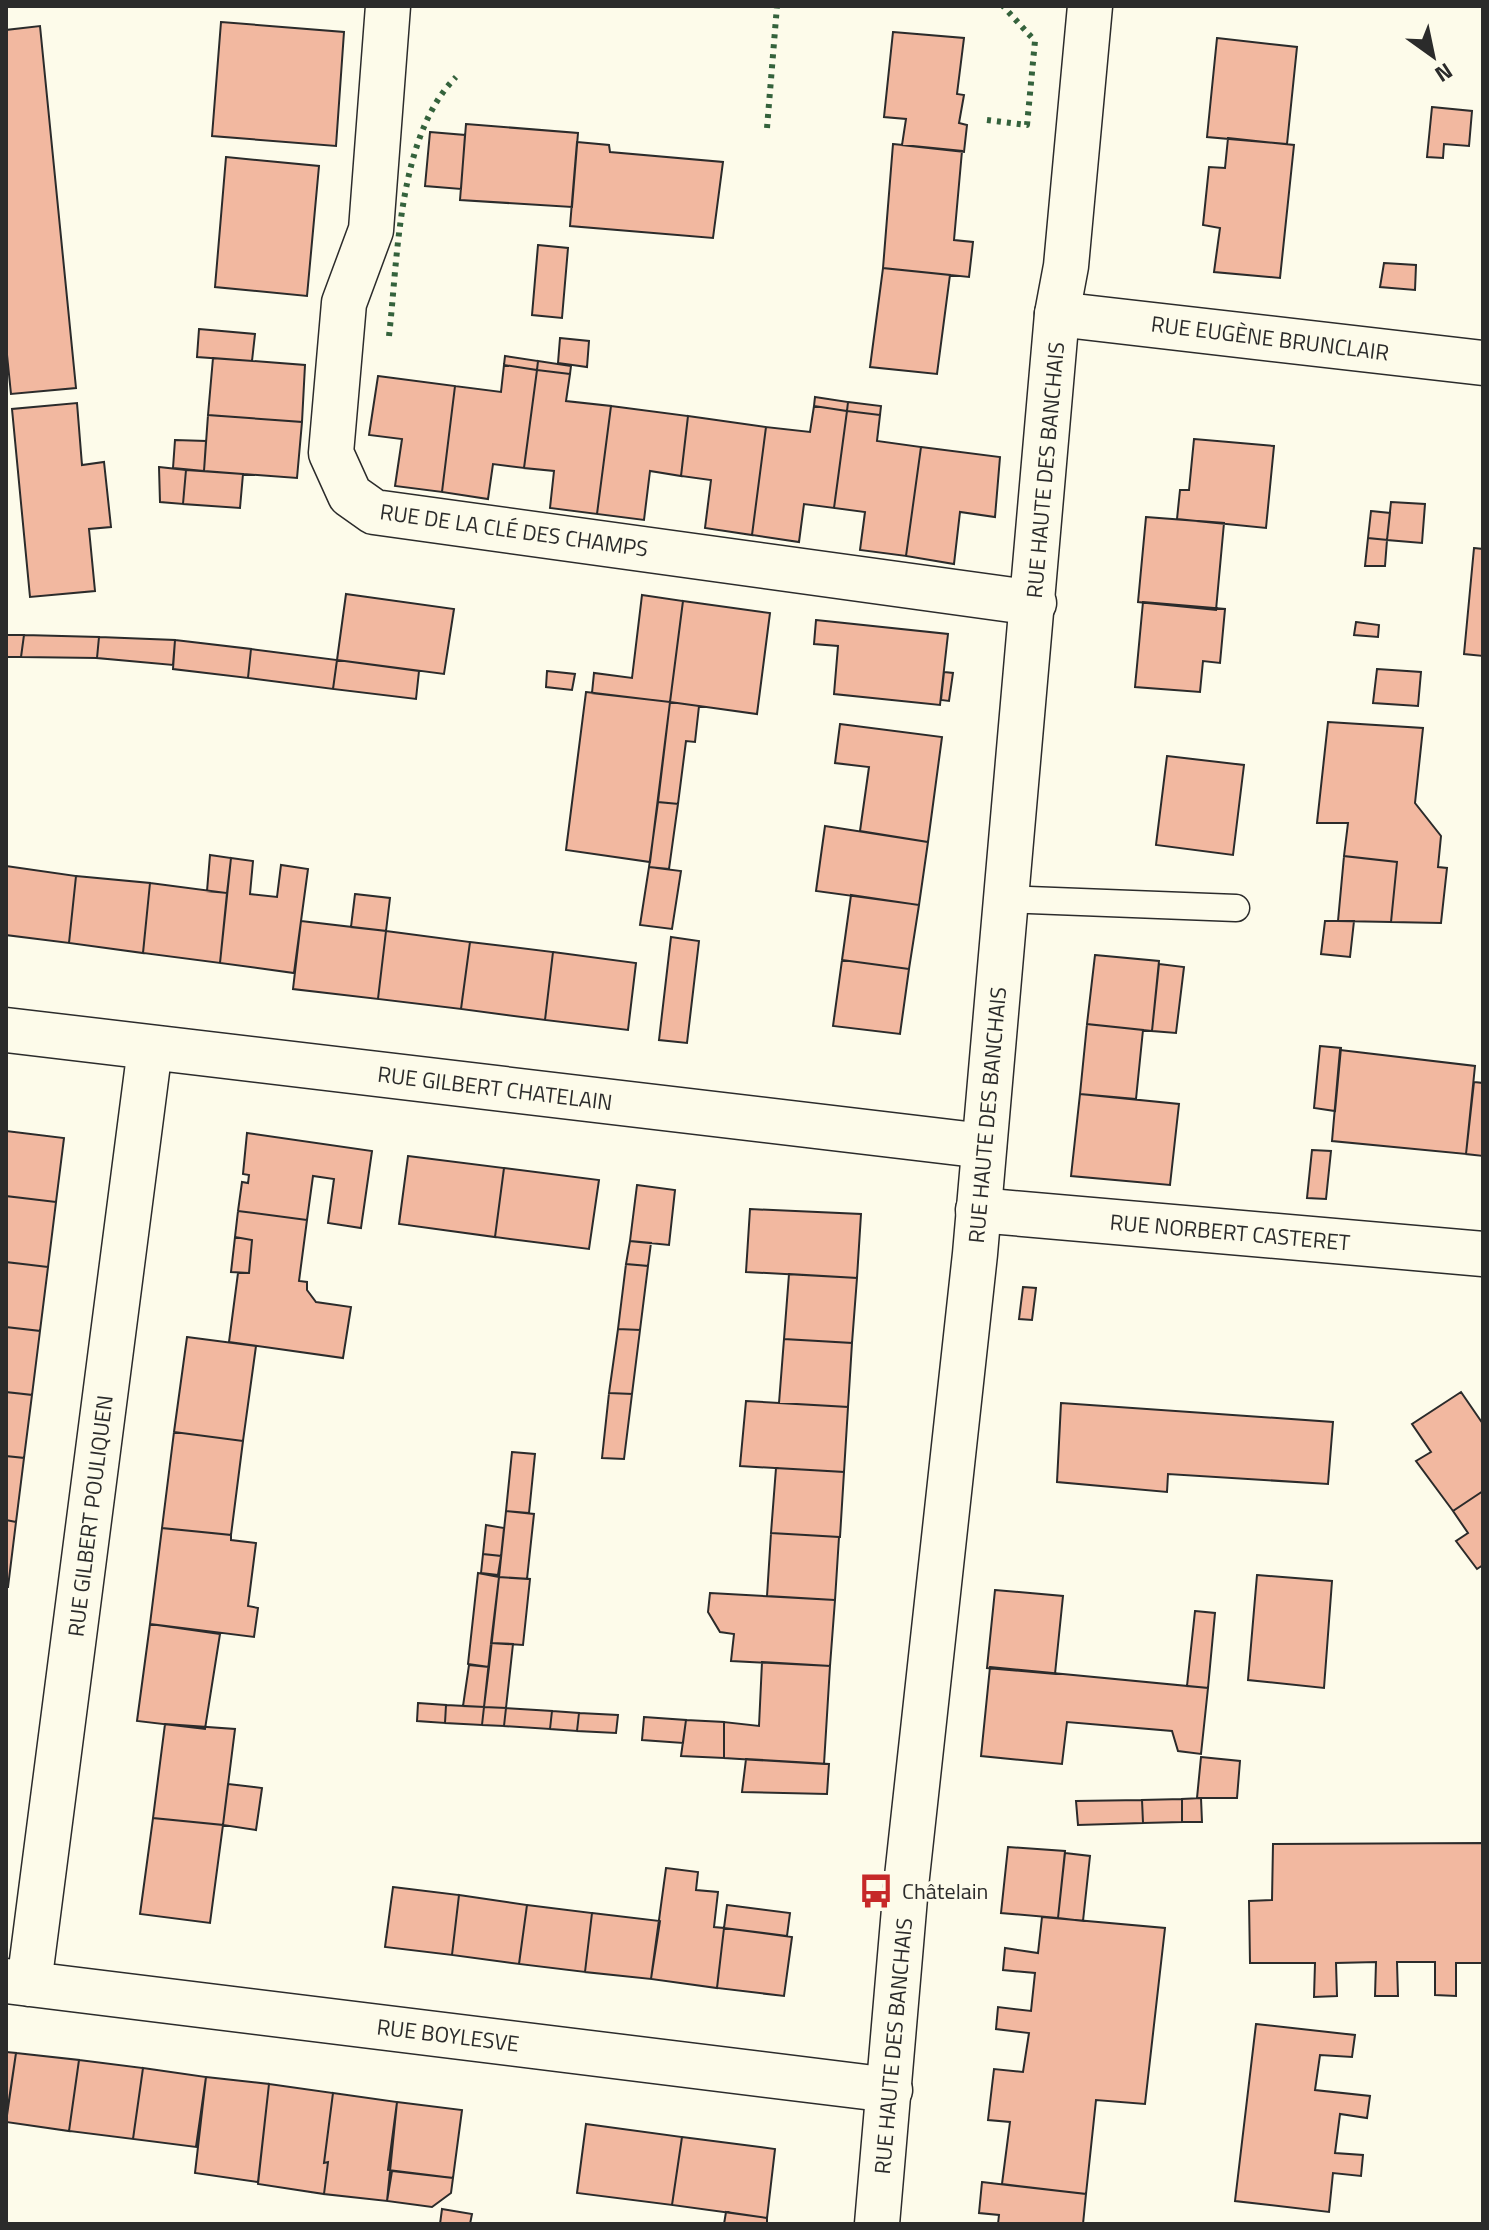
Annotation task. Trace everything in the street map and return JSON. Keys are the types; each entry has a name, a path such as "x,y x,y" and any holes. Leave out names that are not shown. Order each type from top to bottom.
{"street":[{"name":"RUE DE LA CLÉ DES CHAMPS","path":"388,6 371,230 344,303 331,453 350,495 374,512 1034,603"},
{"name":"RUE HAUTE DES BANCHAIS","path":"877,2224 906,1886 978,1210 1034,603 1057,314 1066,266 1090,6"},
{"name":"RUE EUGÈNE BRUNCLAIR","path":"1057,314 1483,363"},
{"name":"RUE GILBERT CHATELAIN","path":"6,1030 984,1146"},
{"name":"RUE GILBERT POULIQUEN","path":"17,1982 150,1048"},
{"name":"RUE NORBERT CASTERET","path":"978,1210 1483,1254"},
{"name":"RUE BOYLESVE","path":"17,1982 890,2090"}],"lane":[{"path":"1006,899 1236,908"}],"building":[{"path":"221,22 344,32 336,146 212,136"},
{"path":"40,26 76,388 11,394 6,345 6,30"},
{"path":"893,32 964,38 957,94 964,95 959,123 967,125 964,152 902,145 906,119 884,117"},
{"path":"1217,38 1297,47 1287,144 1207,137"},
{"path":"1432,107 1472,111 1469,146 1444,144 1443,158 1427,157"},
{"path":"466,124 578,133 572,207 460,200"},
{"path":"430,132 465,135 461,189 425,186"},
{"path":"1228,138 1294,145 1280,278 1214,272 1220,228 1203,225 1209,167 1225,168"},
{"path":"577,142 609,145 610,152 723,162 713,238 570,226"},
{"path":"893,144 962,151 954,240 973,242 969,277 883,268"},
{"path":"226,157 319,166 307,296 215,287"},
{"path":"538,245 568,248 562,318 532,315"},
{"path":"1384,263 1416,265 1415,290 1380,287"},
{"path":"883,268 950,275 937,374 870,367"},
{"path":"199,329 255,334 252,361 197,357"},
{"path":"560,338 589,341 587,367 558,363"},
{"path":"505,356 538,361 537,370 504,365"},
{"path":"213,358 305,365 302,422 208,415"},
{"path":"538,361 571,366 570,374 537,370"},
{"path":"504,365 537,370 524,468 493,464 488,499 442,492 455,386 501,392"},
{"path":"537,370 570,374 566,401 611,406 597,514 550,508 554,471 524,468"},
{"path":"378,376 455,386 442,492 395,486 402,439 369,435"},
{"path":"815,397 848,402 847,411 814,406"},
{"path":"848,402 881,406 880,415 847,411"},
{"path":"77,403 82,465 104,462 111,527 89,529 95,591 30,597 12,409"},
{"path":"611,406 688,416 681,476 650,471 644,520 597,514"},
{"path":"814,406 847,411 834,508 804,504 799,542 752,535 766,427 810,432"},
{"path":"847,411 880,415 877,441 921,447 906,556 860,550 865,512 834,508"},
{"path":"208,415 302,422 297,478 204,471"},
{"path":"688,416 766,427 752,535 705,528 711,480 681,476"},
{"path":"1194,439 1274,446 1266,528 1177,519 1180,490 1189,490"},
{"path":"175,440 206,441 204,471 173,468"},
{"path":"921,447 1000,457 995,517 960,512 954,564 906,556"},
{"path":"159,467 186,470 183,504 160,502"},
{"path":"186,470 243,474 240,508 183,504"},
{"path":"1391,502 1425,504 1422,543 1387,540"},
{"path":"1371,511 1390,513 1387,540 1368,538"},
{"path":"1146,517 1224,523 1216,610 1138,602"},
{"path":"1368,538 1387,540 1385,566 1365,566"},
{"path":"1474,548 1483,549 1483,656 1464,654"},
{"path":"346,594 454,609 444,674 337,660"},
{"path":"642,595 683,601 670,702 592,693 594,673 632,678"},
{"path":"683,601 770,613 757,714 670,702"},
{"path":"1143,602 1225,609 1220,663 1203,661 1200,692 1135,687"},
{"path":"816,620 948,634 940,705 834,694 838,646 814,644"},
{"path":"1356,622 1379,625 1378,637 1354,635"},
{"path":"6,635 24,635 21,657 6,657"},
{"path":"24,635 99,637 97,658 21,657"},
{"path":"99,637 175,640 173,665 97,658"},
{"path":"175,640 251,649 248,678 173,669"},
{"path":"251,649 337,660 333,689 248,678"},
{"path":"337,660 419,671 416,699 333,689"},
{"path":"1377,669 1421,672 1418,706 1373,703"},
{"path":"547,671 575,674 572,690 546,687"},
{"path":"944,672 953,673 949,701 941,700"},
{"path":"586,692 670,702 650,862 566,850"},
{"path":"670,702 699,706 695,742 686,741 678,804 658,802"},
{"path":"1328,722 1423,728 1415,803 1441,836 1438,867 1447,868 1441,923 1391,922 1397,862 1344,856 1348,823 1317,823"},
{"path":"840,724 942,737 928,842 860,831 869,767 835,763"},
{"path":"1167,756 1244,765 1233,855 1156,845"},
{"path":"658,802 678,804 669,869 649,867"},
{"path":"825,826 928,842 919,905 816,891"},
{"path":"210,855 231,858 227,893 207,891"},
{"path":"1344,856 1397,862 1391,922 1338,921"},
{"path":"231,858 253,861 250,894 277,897 281,865 308,869 294,973 220,963"},
{"path":"6,866 76,876 69,943 6,935"},
{"path":"649,867 681,871 672,929 640,925"},
{"path":"76,876 150,883 143,953 69,943"},
{"path":"150,883 227,893 220,963 143,953"},
{"path":"355,894 390,898 386,931 351,927"},
{"path":"851,895 919,905 909,969 842,960"},
{"path":"301,921 386,931 378,999 293,989"},
{"path":"1325,921 1354,921 1350,957 1321,954"},
{"path":"386,931 470,942 461,1009 378,999"},
{"path":"671,937 699,941 687,1043 659,1040"},
{"path":"470,942 553,952 545,1020 461,1009"},
{"path":"553,952 636,963 628,1030 545,1020"},
{"path":"1095,955 1159,961 1152,1031 1087,1024"},
{"path":"842,960 909,969 900,1034 833,1026"},
{"path":"1159,964 1184,967 1176,1033 1152,1031"},
{"path":"1087,1024 1143,1030 1136,1099 1080,1094"},
{"path":"1320,1046 1341,1048 1335,1111 1314,1108"},
{"path":"1340,1050 1475,1066 1466,1154 1332,1141"},
{"path":"1474,1082 1483,1083 1483,1156 1466,1154"},
{"path":"1080,1094 1179,1104 1170,1185 1071,1176"},
{"path":"6,1131 64,1138 56,1202 6,1196"},
{"path":"247,1133 372,1151 361,1228 328,1223 334,1179 313,1176 307,1220 238,1211 242,1182 248,1183 249,1175 243,1174"},
{"path":"1312,1150 1331,1151 1326,1199 1307,1198"},
{"path":"408,1156 504,1168 495,1237 399,1224"},
{"path":"504,1168 599,1180 589,1249 495,1237"},
{"path":"637,1185 675,1190 669,1245 630,1241"},
{"path":"6,1196 56,1202 48,1267 6,1262"},
{"path":"750,1209 861,1214 857,1278 746,1272"},
{"path":"238,1211 307,1220 299,1281 307,1282 307,1290 316,1302 351,1307 343,1358 229,1342 238,1273 249,1273 252,1240 235,1237"},
{"path":"235,1237 252,1240 249,1273 231,1272"},
{"path":"630,1241 651,1243 648,1266 626,1264"},
{"path":"6,1262 48,1267 40,1331 6,1327"},
{"path":"626,1264 648,1266 640,1330 618,1329"},
{"path":"789,1274 857,1278 852,1343 784,1339"},
{"path":"1023,1287 1036,1288 1032,1320 1019,1319"},
{"path":"6,1327 40,1331 32,1395 6,1392"},
{"path":"618,1329 640,1330 632,1394 609,1393"},
{"path":"187,1337 256,1346 243,1441 174,1432"},
{"path":"784,1339 852,1343 848,1407 779,1403"},
{"path":"6,1392 32,1395 24,1458 6,1456"},
{"path":"1461,1392 1483,1424 1483,1491 1453,1511 1416,1461 1431,1452 1412,1424"},
{"path":"609,1393 632,1394 624,1459 602,1458"},
{"path":"746,1401 848,1407 844,1472 740,1466"},
{"path":"1061,1403 1333,1422 1328,1484 1168,1474 1167,1492 1057,1482"},
{"path":"174,1432 243,1441 231,1535 162,1528"},
{"path":"512,1452 535,1454 529,1513 506,1511"},
{"path":"6,1456 24,1458 16,1522 6,1520"},
{"path":"776,1468 844,1472 840,1537 771,1533"},
{"path":"1483,1491 1483,1565 1477,1569 1456,1541 1468,1533 1453,1511"},
{"path":"506,1511 534,1514 527,1579 499,1577"},
{"path":"6,1520 16,1522 8,1587 6,1587"},
{"path":"486,1525 504,1528 501,1556 483,1554"},
{"path":"162,1528 231,1535 231,1540 256,1543 248,1606 258,1608 254,1637 150,1624"},
{"path":"771,1533 839,1537 835,1600 767,1596"},
{"path":"483,1554 501,1556 498,1575 481,1573"},
{"path":"478,1573 499,1577 489,1667 468,1664"},
{"path":"1257,1575 1332,1581 1324,1688 1248,1680"},
{"path":"499,1577 530,1579 523,1645 491,1643"},
{"path":"995,1590 1063,1596 1055,1674 987,1668"},
{"path":"710,1593 835,1600 830,1666 731,1661 734,1634 720,1632 708,1612"},
{"path":"1195,1611 1215,1613 1208,1688 1187,1686"},
{"path":"150,1624 220,1634 205,1729 137,1721"},
{"path":"491,1643 513,1644 506,1708 484,1707"},
{"path":"762,1662 830,1666 824,1764 724,1758 724,1722 759,1726"},
{"path":"469,1665 489,1667 484,1707 463,1706"},
{"path":"990,1667 1208,1688 1201,1754 1178,1751 1172,1731 1067,1722 1062,1764 981,1756"},
{"path":"418,1703 446,1705 445,1723 417,1721"},
{"path":"446,1705 484,1707 482,1725 445,1723"},
{"path":"484,1707 506,1708 504,1726 482,1725"},
{"path":"506,1708 552,1711 550,1729 504,1726"},
{"path":"552,1711 579,1713 577,1731 550,1729"},
{"path":"579,1713 618,1715 616,1733 577,1731"},
{"path":"644,1717 686,1720 683,1743 642,1740"},
{"path":"686,1720 724,1722 724,1758 681,1756"},
{"path":"165,1724 235,1729 223,1825 153,1818"},
{"path":"1201,1757 1240,1761 1237,1798 1197,1798"},
{"path":"746,1759 829,1764 827,1794 742,1792"},
{"path":"228,1784 262,1788 256,1830 223,1825"},
{"path":"1201,1798 1202,1822 1182,1822 1182,1799"},
{"path":"1182,1799 1182,1822 1143,1823 1142,1800"},
{"path":"1142,1800 1143,1823 1078,1825 1076,1801"},
{"path":"153,1818 223,1825 210,1923 140,1914"},
{"path":"1483,1843 1483,1963 1456,1963 1456,1996 1435,1995 1435,1962 1397,1962 1398,1996 1375,1996 1376,1962 1336,1963 1337,1996 1314,1997 1315,1963 1250,1963 1249,1901 1272,1900 1273,1844"},
{"path":"1008,1847 1065,1851 1058,1918 1001,1913"},
{"path":"1065,1853 1090,1856 1083,1921 1058,1918"},
{"path":"666,1868 698,1872 696,1890 718,1892 714,1927 724,1928 717,1988 651,1979"},
{"path":"393,1887 459,1895 452,1955 385,1947"},
{"path":"459,1895 527,1905 519,1964 452,1955"},
{"path":"527,1905 592,1913 585,1972 519,1964"},
{"path":"727,1905 790,1913 787,1936 724,1928"},
{"path":"592,1913 660,1921 651,1979 585,1972"},
{"path":"1042,1917 1165,1928 1145,2104 1096,2100 1086,2194 1002,2184 1010,2122 988,2120 994,2069 1023,2072 1029,2033 996,2029 998,2007 1031,2011 1035,1973 1003,1970 1005,1948 1038,1953"},
{"path":"724,1928 792,1937 784,1996 717,1988"},
{"path":"1256,2024 1355,2035 1352,2057 1320,2055 1315,2090 1370,2096 1367,2118 1340,2114 1335,2153 1363,2155 1361,2176 1333,2173 1329,2212 1235,2201"},
{"path":"6,2052 16,2053 6,2120"},
{"path":"16,2053 79,2060 69,2131 6,2122"},
{"path":"79,2060 143,2068 133,2139 69,2131"},
{"path":"143,2068 206,2077 196,2147 133,2139"},
{"path":"206,2077 269,2084 258,2182 195,2173"},
{"path":"269,2084 333,2093 324,2163 328,2162 324,2194 258,2184"},
{"path":"333,2093 397,2102 387,2201 324,2194 328,2162 324,2163"},
{"path":"397,2102 462,2110 453,2178 388,2170"},
{"path":"586,2124 682,2137 672,2205 577,2193"},
{"path":"682,2137 775,2149 767,2218 672,2205"},
{"path":"392,2171 453,2178 451,2193 432,2207 387,2201"},
{"path":"982,2182 1086,2194 1083,2224 998,2224 999,2215 979,2213"},
{"path":"442,2209 472,2214 470,2224 440,2224"},
{"path":"726,2212 767,2218 767,2224 724,2224"}],"hedge":[{"path":"767,128 777,6"},
{"path":"987,120 1027,125 1035,41 1003,6"},
{"path":"389,336 399,235 412,164 422,131 437,102 456,77"}],"place":[{"name":"Châtelain","path":"876,1891"}]}
